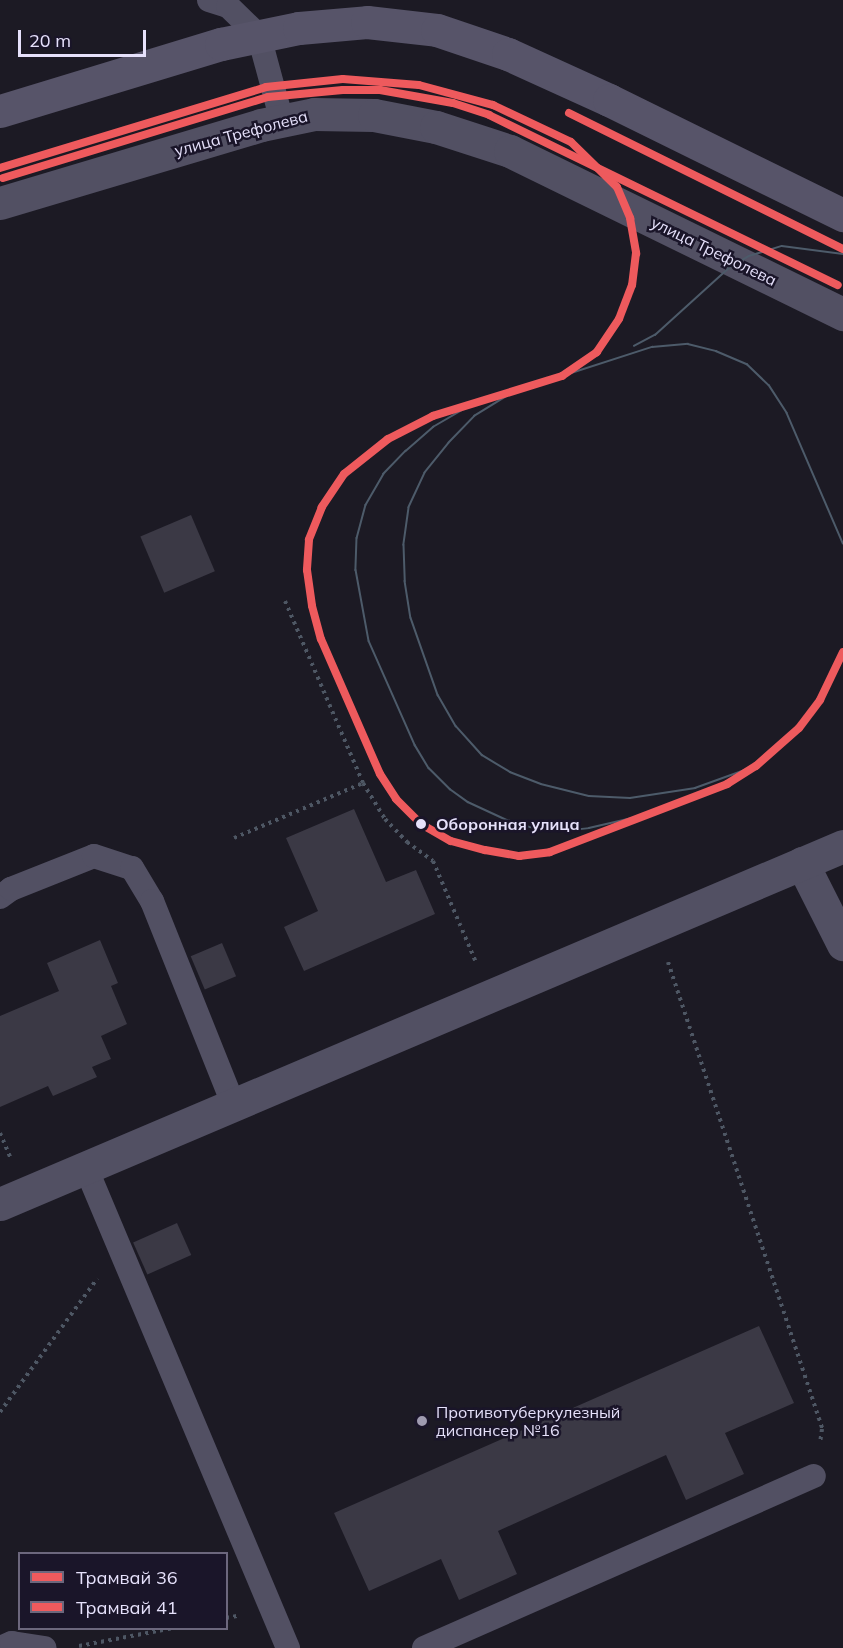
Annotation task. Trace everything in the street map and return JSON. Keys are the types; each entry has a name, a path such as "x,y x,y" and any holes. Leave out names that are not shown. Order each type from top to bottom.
{"main road":[{"path":"0,111 221,44 299,28 367,22 437,30 508,54 598,95 843,215"}],"street":[{"name":"улица Трефолева","path":"0,203 261,124 314,114 374,115 436,127 510,151 843,314"},
{"path":"0,1204 843,846"},
{"path":"802,863 843,944"}],"lane":[{"path":"209,0 228,6 259,36 282,121"},
{"path":"0,897 11,889 94,856 132,868 152,901 234,1106"},
{"path":"86,1168 288,1648"},
{"path":"424,1648 814,1476"},
{"path":"0,1648 12,1644 45,1648"}],"path":[{"path":"285,601 363,783 385,819 407,842 433,861 478,969"},
{"path":"234,838 363,783"},
{"path":"667,959 822,1429 814,1476"},
{"path":"0,1133 14,1165"},
{"path":"0,1412 119,1250"},
{"path":"71,1648 168,1630"}],"building":[{"path":"191,515 215,571 164,593 140,536"},
{"path":"354,809 386,882 416,870 435,914 304,971 284,927 318,911 286,838"},
{"path":"100,940 118,983 111,986 127,1024 101,1036 111,1059 92,1067 97,1077 74,1087 53,1096 48,1086 0,1107 0,1016 59,991 47,963"},
{"path":"222,943 236,976 205,989 191,956"},
{"path":"177,1223 191,1255 147,1274 133,1243"},
{"path":"759,1326 794,1403 725,1433 744,1474 686,1500 666,1455 498,1531 517,1574 459,1600 441,1559 369,1591 334,1513"}],"tram line":[{"name":"36","path":"0,168 266,87 343,79 419,85 493,105 571,142 617,187 630,218 636,253 632,285 619,319 597,352 562,376 433,416 388,439 344,474 322,507 309,540 307,570 312,606 321,639 380,774 396,799 421,824 451,841 485,850 519,856 550,852 727,784 756,766 799,728 820,700 843,652"},
{"name":"41","path":"3,178 268,97 343,90 380,90 453,103 489,115 838,285"},
{"name":"36","path":"569,113 843,249"},
{"path":"634,346 655,335 729,268 749,256 782,246 843,254"},
{"path":"562,376 652,347 688,344 716,351 747,364 769,385 787,413 843,543"},
{"path":"514,392 475,416 449,443 425,473 409,508 404,545 405,581 411,618 438,695 456,726 482,755 510,772 541,784 589,796 630,798 695,788 756,766"},
{"path":"475,403 434,427 406,451 384,474 366,505 357,538 356,570 369,641 415,745 429,768 450,789 468,802 507,820 530,827 562,831 589,828 654,813"}],"place":[{"name":"Оборонная улица","path":"421,824"},
{"name":"Противотуберкулезный диспансер №16","path":"422,1421"}]}
